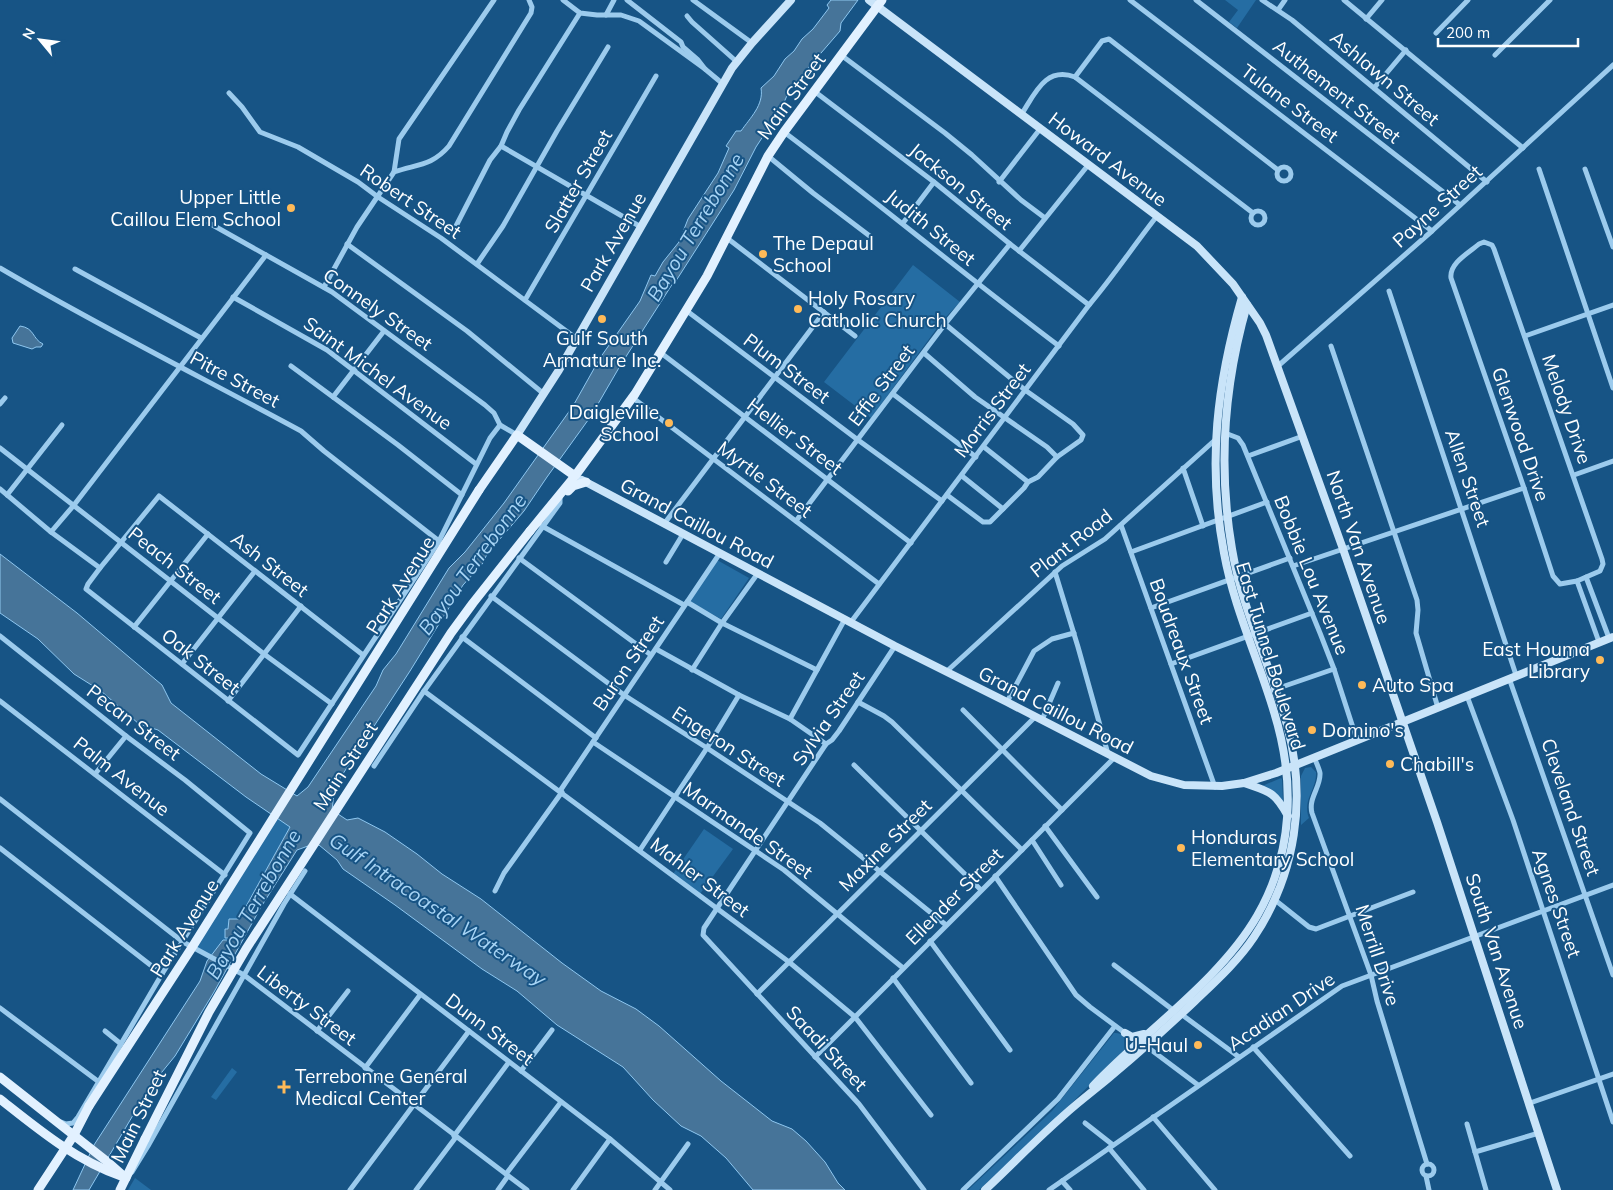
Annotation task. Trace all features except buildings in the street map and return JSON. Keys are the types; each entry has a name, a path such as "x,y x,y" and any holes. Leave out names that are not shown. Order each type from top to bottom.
{"main road":[{"name":"Park Avenue","path":"38,1190 74,1135 89,1106 191,949 479,490 544,394 577,340 722,84 752,43 791,0"},
{"name":"Howard Avenue","path":"869,0 880,3 1040,130 1089,164 1197,246 1219,268 1242,297 1263,329 1284,382"},
{"name":"Main Street","path":"120,1190 209,1012 246,949 451,633 530,531 576,476 632,398 687,310 727,238 768,156 880,3"},
{"name":"East Tunnel Boulevard","path":"1081,1101 1094,1085 1229,955 1256,917 1274,879 1282,855 1288,817 1289,786 1283,744 1230,580 1216,492 1216,440 1219,402 1232,331 1242,297"},
{"name":"East Tunnel Boulevard","path":"984,1190 1081,1101 1170,1025 1225,973 1242,954 1261,927 1275,900 1286,871 1296,830 1298,799 1296,764 1288,726 1238,577 1232,552 1224,489 1225,433 1233,366 1247,305"},
{"name":"North Van Avenue","path":"1284,382 1402,723"},
{"name":"Grand Caillou Road","path":"517,435 586,482 895,646 1151,776 1184,785 1215,786 1244,783 1402,723 1513,676 1611,638"},
{"path":"561,494 567,493 573,486 586,482"},
{"name":"South Van Avenue","path":"1402,723 1475,936 1557,1190"},
{"path":"1244,783 1262,788 1274,796 1280,802 1288,817"},
{"path":"1181,1014 1181,1006 1186,998"},
{"path":"1170,1025 1173,1010"},
{"path":"1125,1033 1136,1037 1150,1032"},
{"path":"1125,1033 1129,1040 1126,1054"},
{"path":"0,1077 91,1148 107,1167"},
{"path":"0,1099 65,1149 82,1158 107,1167 126,1178"}],"street":[{"path":"324,287 347,244 394,172 399,139 494,0"},
{"path":"394,172 430,162 441,156 445,151 531,13 532,7 529,0"},
{"path":"563,0 580,13 621,15 640,21 722,84"},
{"path":"606,14 614,0"},
{"path":"627,0 681,42 683,47 698,60 705,70"},
{"path":"693,0 752,43"},
{"name":"Tulane Street","path":"1130,0 1432,231"},
{"name":"Authement Street","path":"1196,0 1460,206"},
{"name":"Ashlawn Street","path":"1262,0 1292,20 1487,182"},
{"path":"1278,10 1285,0"},
{"path":"1344,0 1523,148"},
{"path":"1366,19 1382,0"},
{"path":"1436,32 1468,0"},
{"path":"1495,56 1550,0"},
{"path":"456,226 490,160 501,146 506,132 580,13"},
{"path":"687,16 737,62"},
{"path":"1074,77 1106,38 1278,170"},
{"path":"477,264 503,226 536,166 608,46"},
{"path":"1374,88 1406,50"},
{"path":"841,55 966,150 999,182 1045,218"},
{"name":"Payne Street","path":"1278,366 1487,182 1613,65"},
{"path":"1021,115 1045,81 1056,74 1062,73 1074,77 1253,213"},
{"name":"Slatter Street","path":"525,300 656,76"},
{"name":"Jackson Street","path":"814,91 934,182 1089,306"},
{"name":"Robert Street","path":"229,93 260,132 298,147 358,182 441,238 577,340"},
{"path":"999,182 1040,130"},
{"name":"Judith Street","path":"784,132 1059,346"},
{"path":"501,146 641,226"},
{"path":"768,156 813,193 871,236"},
{"path":"1019,251 1089,164"},
{"path":"1539,169 1613,388"},
{"path":"1585,169 1613,247"},
{"path":"903,223 934,182"},
{"name":"Morris Street","path":"790,719 848,620 879,584 962,476 1157,216"},
{"name":"Connely Street","path":"209,223 349,303 485,405 494,413 500,425 517,435"},
{"path":"727,238 855,336"},
{"name":"Glenwood Drive","path":"1490,244 1484,242 1479,244 1456,264 1451,270 1450,276 1555,580 1560,584 1577,581"},
{"path":"347,244 467,331 544,394"},
{"name":"Effie Street","path":"796,521 894,394 945,324 1010,244"},
{"name":"Melody Drive","path":"1490,244 1494,249 1525,336 1603,564 1600,571 1586,578"},
{"path":"51,532 74,505 266,255"},
{"name":"Pitre Street","path":"0,268 56,301 301,431 439,541"},
{"path":"75,269 201,338"},
{"name":"Allen Street","path":"1389,292 1462,509 1513,676"},
{"name":"Saint Michel Avenue","path":"233,297 314,342 476,464"},
{"path":"1525,336 1613,304"},
{"name":"Plum Street","path":"687,310 858,440 942,501"},
{"path":"664,524 824,312"},
{"path":"945,324 1025,390 1073,424 1083,435 1038,477 1028,482 987,523 982,522 947,494"},
{"path":"333,397 384,331"},
{"path":"1331,346 1417,600 1416,633 1438,708"},
{"name":"Hellier Street","path":"661,353 910,543"},
{"path":"924,353 975,397 1058,457"},
{"path":"291,366 462,495"},
{"path":"894,394 976,457"},
{"path":"0,404 5,398"},
{"name":"Myrtle Street","path":"632,398 879,584"},
{"path":"7,495 62,425"},
{"name":"Park Avenue","path":"298,755 439,541 476,464 494,431 500,425"},
{"name":"Bobbie Lou Avenue","path":"1225,433 1238,438 1248,456 1334,669 1357,740"},
{"path":"1248,456 1303,436"},
{"name":"Plant Road","path":"946,672 1055,572 1121,525 1216,440"},
{"path":"984,447 1028,482"},
{"name":"Peach Street","path":"0,448 264,654 332,704"},
{"path":"1574,475 1613,461"},
{"path":"1183,468 1203,526"},
{"path":"962,476 1003,509"},
{"path":"1293,566 1524,488"},
{"path":"0,489 51,532 100,568 120,542"},
{"name":"Main Street","path":"374,766 462,637 560,503 561,494"},
{"name":"Ash Street","path":"120,542 159,496 363,655"},
{"path":"1131,552 1267,502"},
{"name":"Boudreaux Street","path":"1121,525 1215,786"},
{"path":"542,526 685,604 817,670"},
{"path":"134,627 208,534"},
{"path":"666,562 683,534"},
{"name":"Buron Street","path":"495,891 504,873 561,792 720,552"},
{"path":"519,558 651,655"},
{"path":"1151,608 1290,558"},
{"name":"Oak Street","path":"100,568 86,589 298,755"},
{"path":"182,664 255,570"},
{"path":"1055,572 1111,756"},
{"path":"692,670 722,623 758,573"},
{"path":"1599,642 1577,581 1586,578 1611,638"},
{"name":"Engeron Street","path":"491,596 624,695 820,823 946,925"},
{"path":"228,701 301,606"},
{"path":"1171,664 1312,613"},
{"path":"1007,702 1034,652 1052,639 1074,633"},
{"name":"Pecan Street","path":"0,636 250,833 224,875"},
{"name":"Marmande Street","path":"462,637 595,740 675,797 784,870 904,968"},
{"name":"Sylvia Street","path":"702,932 826,744 839,731 895,646"},
{"path":"656,649 739,695 790,719 826,744"},
{"path":"1267,693 1334,669"},
{"name":"Cleveland Street","path":"1513,676 1613,975"},
{"path":"1039,718 1058,683"},
{"name":"Mahler Street","path":"424,691 790,962 856,1017 931,1116"},
{"path":"640,850 707,748 739,695"},
{"name":"Agnes Street","path":"1467,696 1505,797 1544,910 1613,1122"},
{"name":"Palm Avenue","path":"0,701 224,875"},
{"path":"858,702 892,722 1022,850"},
{"path":"963,710 1062,810"},
{"name":"Maxine Street","path":"757,994 1002,749 1039,718"},
{"path":"95,774 126,736"},
{"name":"Ellender Street","path":"815,1057 1062,810 1111,756"},
{"name":"Merrill Drive","path":"1314,757 1320,772 1310,804 1312,813 1371,975 1379,1008 1427,1164"},
{"path":"854,765 981,890"},
{"name":"Liberty Street","path":"0,799 183,942 244,975 412,1105 527,1190"},
{"path":"1045,826 1097,897"},
{"path":"1032,840 1061,885"},
{"path":"0,848 162,974"},
{"name":"Main Street","path":"126,1178 135,1169 290,894 305,871"},
{"path":"56,1120 66,1124 73,1123 224,875"},
{"path":"995,876 1076,995 1125,1033"},
{"name":"Acadian Drive","path":"1049,1190 1334,990 1613,884"},
{"path":"1275,900 1313,929 1320,929 1413,892"},
{"name":"Dunn Street","path":"290,894 610,1139 670,1190"},
{"name":"Saadi Street","path":"702,932 706,940 867,1114 924,1190"},
{"path":"930,941 1010,1050"},
{"path":"1114,965 1173,1010"},
{"path":"893,978 971,1083"},
{"path":"317,1031 348,991"},
{"path":"365,1068 420,995"},
{"path":"0,1008 99,1082"},
{"path":"1181,1014 1239,1057"},
{"path":"963,1190 1054,1104 1115,1026"},
{"path":"521,1071 552,1030"},
{"path":"350,1190 469,1031"},
{"path":"105,1032 121,1044"},
{"path":"1146,1046 1198,1085"},
{"path":"1253,1047 1350,1156"},
{"path":"416,1190 509,1062"},
{"path":"1530,1103 1613,1074"},
{"path":"498,1190 561,1102"},
{"path":"1153,1117 1215,1190"},
{"path":"1084,1122 1111,1146 1144,1190"},
{"path":"1467,1124 1484,1189"},
{"path":"1475,1152 1539,1133"},
{"path":"573,1190 610,1139"},
{"path":"655,1190 688,1144"},
{"name":"Merrill Drive","path":"1427,1164 1433,1166 1434,1172 1430,1176 1426,1176 1422,1170 1427,1164"},
{"path":"1426,1176 1429,1190"},
{"path":"1062,1180 1070,1190"}],"shaded area":[{"path":"1225,0 1256,0 1237,28 1229,22 1238,10"},
{"path":"913,265 960,302 943,320 871,418 824,382"},
{"path":"717,560 749,578 721,619 689,601"},
{"path":"1311,767 1316,772 1316,778 1307,805 1309,818 1301,825 1301,776 1305,768"},
{"path":"1282,779 1283,802 1262,786"},
{"path":"275,817 290,827 239,919 225,930 225,937 229,938 229,940 211,956 191,946"},
{"path":"704,829 733,849 700,894 673,874"},
{"path":"1114,1033 1124,1037 1125,1049 1061,1114 979,1190 968,1190 1052,1111"},
{"path":"232,1068 237,1072 216,1100 211,1097"},
{"path":"135,1178 151,1190 128,1190"}],"water":[{"path":"831,0 858,0 841,23 840,31 790,89 781,109 756,147 734,190 620,366 591,416 524,511 463,585 335,786 332,810 347,820 358,818 385,832 442,874 481,899 562,963 601,991 636,1009 659,1026 721,1081 772,1121 792,1129 806,1141 825,1162 838,1183 845,1190 753,1190 726,1158 701,1136 681,1126 653,1100 623,1067 557,1025 517,991 482,969 343,869 337,860 319,845 297,850 261,907 214,992 175,1056 149,1088 89,1190 73,1190 94,1145 200,981 207,961 223,940 229,940 225,938 225,929 228,929 229,919 239,919 290,827 246,797 158,730 139,724 101,691 74,674 38,639 0,613 0,554 77,613 162,685 171,703 261,774 297,796 308,787 376,686 383,670 396,654 449,568 465,552 504,503 573,406 600,358 640,301 651,275 655,276 663,262 679,242 688,219 718,173 729,148 726,146 736,131 741,131 758,106 761,88 774,76 785,59 813,29 829,8 827,5"},
{"path":"20,326 31,331 39,342 43,344 41,347 32,349 13,343 12,338"}],"place":[{"name":"Upper Little Caillou Elem School","path":"291,208"},
{"name":"The Depaul School","path":"763,254"},
{"name":"Holy Rosary Catholic Church","path":"798,309"},
{"name":"Gulf South Armature Inc.","path":"602,319"},
{"name":"Daigleville School","path":"669,423"},
{"name":"East Houma Library","path":"1600,660"},
{"name":"Auto Spa","path":"1362,685"},
{"name":"Domino's","path":"1312,730"},
{"name":"Chabill's","path":"1390,764"},
{"name":"Honduras Elementary School","path":"1181,848"},
{"name":"U-Haul","path":"1198,1045"},
{"name":"Terrebonne General Medical Center","path":"284,1087"}],"water label":[{"name":"Bayou Terrebonne","path":"695,227"},
{"name":"Bayou Terrebonne","path":"472,564"},
{"name":"Bayou Terrebonne","path":"253,904"},
{"name":"Gulf Intracoastal Waterway","path":"438,909"}]}
